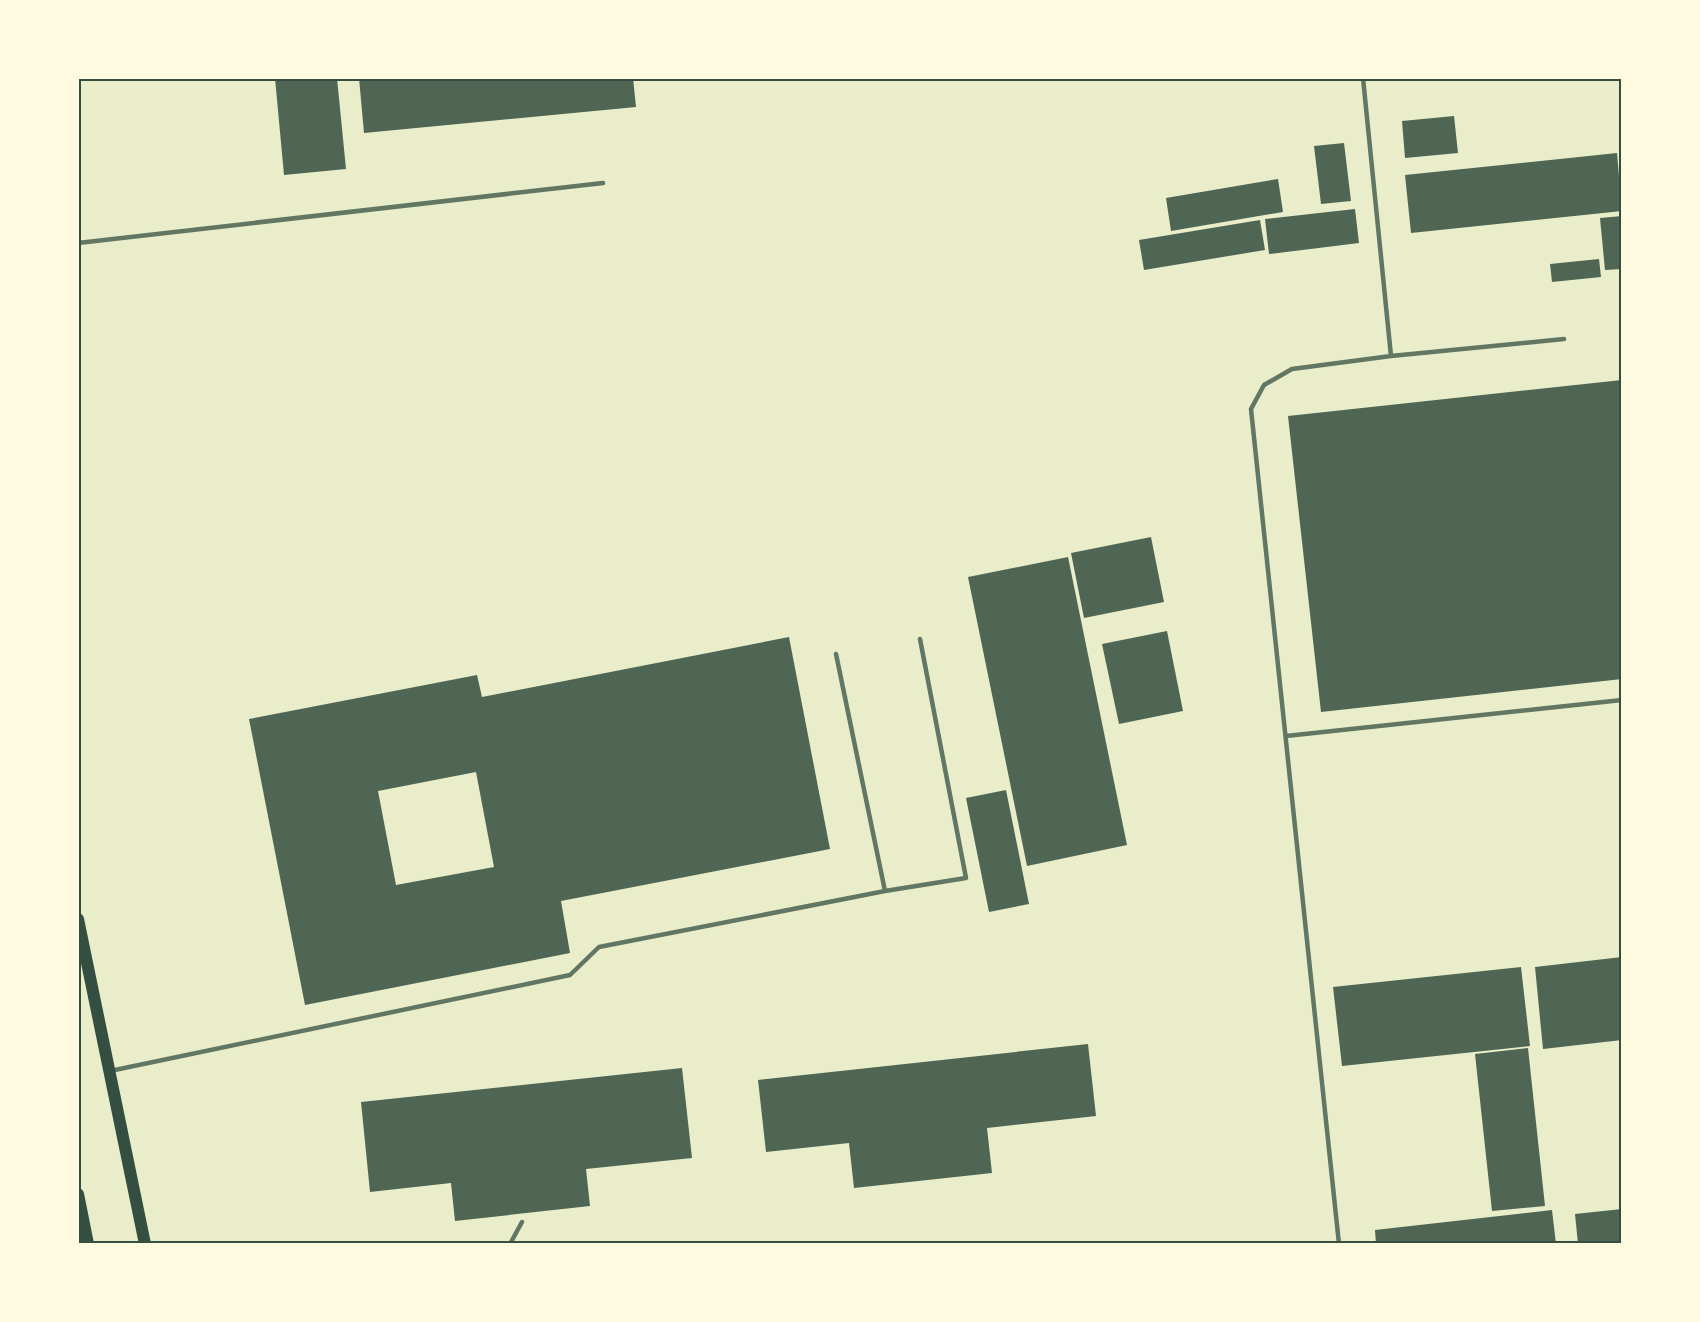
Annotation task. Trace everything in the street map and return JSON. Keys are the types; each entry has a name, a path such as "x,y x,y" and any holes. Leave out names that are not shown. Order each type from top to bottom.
{"main road":[{"path":"78,919 145,1244"},
{"path":"78,1194 88,1244"}],"lane":[{"path":"1363,78 1391,356"},
{"path":"78,243 603,183"},
{"path":"1339,1244 1251,409 1264,385 1293,369 1391,356 1564,339"},
{"path":"110,1071 570,975 599,947 885,891 966,878 920,639"},
{"path":"836,654 885,891"},
{"path":"1286,736 1622,700"},
{"path":"510,1244 522,1222"}],"building":[{"path":"275,78 337,78 346,169 284,175"},
{"path":"359,78 633,78 636,107 364,133"},
{"path":"1454,116 1458,153 1405,158 1402,121"},
{"path":"1344,143 1351,201 1321,204 1314,146"},
{"path":"1617,153 1622,211 1411,233 1405,175"},
{"path":"1278,179 1283,212 1171,231 1166,198"},
{"path":"1355,209 1359,243 1269,254 1265,219"},
{"path":"1622,216 1622,269 1605,270 1600,218"},
{"path":"1260,220 1265,250 1144,270 1139,240"},
{"path":"1599,259 1601,277 1552,282 1550,264"},
{"path":"1622,380 1622,679 1321,712 1288,416"},
{"path":"1151,537 1164,602 1084,618 1071,553"},
{"path":"1068,557 1127,845 1027,866 968,577"},
{"path":"1167,631 1183,711 1119,724 1102,644"},
{"path":"789,637 830,849 561,901 570,953 305,1005 249,719 477,675 482,697","holes":["476,772 494,867 396,885 378,791"]},
{"path":"1006,790 1029,904 989,912 966,798"},
{"path":"1622,957 1622,1040 1543,1049 1535,967"},
{"path":"1521,967 1530,1046 1342,1066 1333,987"},
{"path":"1088,1044 1096,1116 987,1128 992,1173 854,1188 849,1143 766,1152 758,1080"},
{"path":"1528,1048 1545,1206 1492,1211 1475,1054"},
{"path":"682,1068 692,1158 586,1169 590,1206 455,1221 451,1183 370,1192 361,1102"},
{"path":"1622,1209 1622,1244 1578,1244 1575,1214"},
{"path":"1552,1210 1556,1244 1376,1244 1375,1230"}]}
